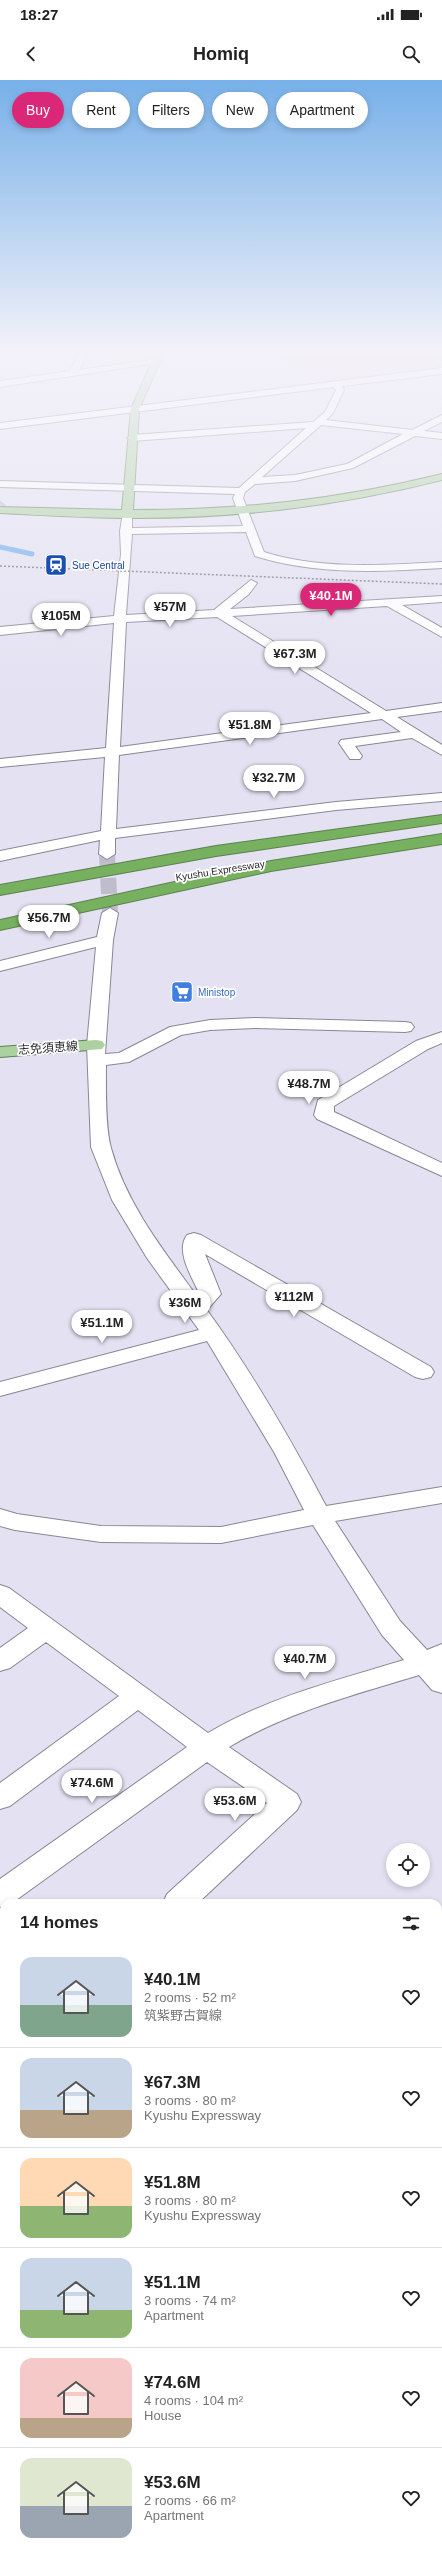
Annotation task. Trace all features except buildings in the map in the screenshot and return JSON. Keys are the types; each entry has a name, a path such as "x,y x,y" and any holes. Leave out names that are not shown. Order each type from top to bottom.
{"highway":[{"path":"0,877 239,841 440,820"},
{"name":"Kyushu Expressway","path":"0,890 223,850 440,820"},
{"path":"0,925 271,866 442,838"},
{"name":"Kyushu Expressway","path":"0,910 234,868 442,838"}],"main road":[{"path":"127,514 131,466"},
{"path":"0,510 127,514 243,510 358,496 405,488 442,477"},
{"name":"志免須恵線","path":"0,1052 96,1053"}],"street":[{"path":"271,466 241,491 238,498 259,554 272,560 295,563 343,565 442,565"},
{"path":"254,481 295,478 351,466"},
{"path":"0,484 241,491"},
{"path":"6,496 15,484"},
{"path":"107,854 120,619 127,554 125,530 127,514"},
{"path":"125,530 250,529"},
{"path":"218,612 245,592 251,583"},
{"path":"0,631 120,619 442,598"},
{"path":"389,602 442,633"},
{"path":"218,612 442,751"},
{"path":"0,763 112,752 385,716 442,707"},
{"path":"355,756 346,743 415,734"},
{"path":"0,856 109,834 329,806 442,797"},
{"path":"110,912 105,940 96,1053 101,1146 122,1200 158,1258 212,1333 286,1452 319,1515 391,1628 436,1667"},
{"path":"0,966 105,940"},
{"path":"96,1053 123,1058 176,1031 210,1025 255,1023 405,1027"},
{"path":"442,1036 422,1045 325,1104 324,1114 442,1170"},
{"path":"195,1309 210,1294 194,1255 194,1239 423,1372"},
{"path":"0,1389 212,1333"},
{"path":"0,1517 15,1522 101,1534 221,1535 279,1525 319,1515 442,1495"},
{"path":"0,1594 207,1747 287,1802 182,1899"},
{"path":"0,1661 47,1628"},
{"path":"0,1895 207,1747 249,1722 297,1704 436,1667"},
{"path":"0,1798 138,1696"}],"waterway":[{"path":"0,547 32,554"}],"tunnel":[{"path":"107,854 110,913"}],"railway":[{"path":"0,566 442,584"}],"place":[{"name":"Sue Central","path":"56,565"},
{"name":"Ministop","path":"182,992"}]}
